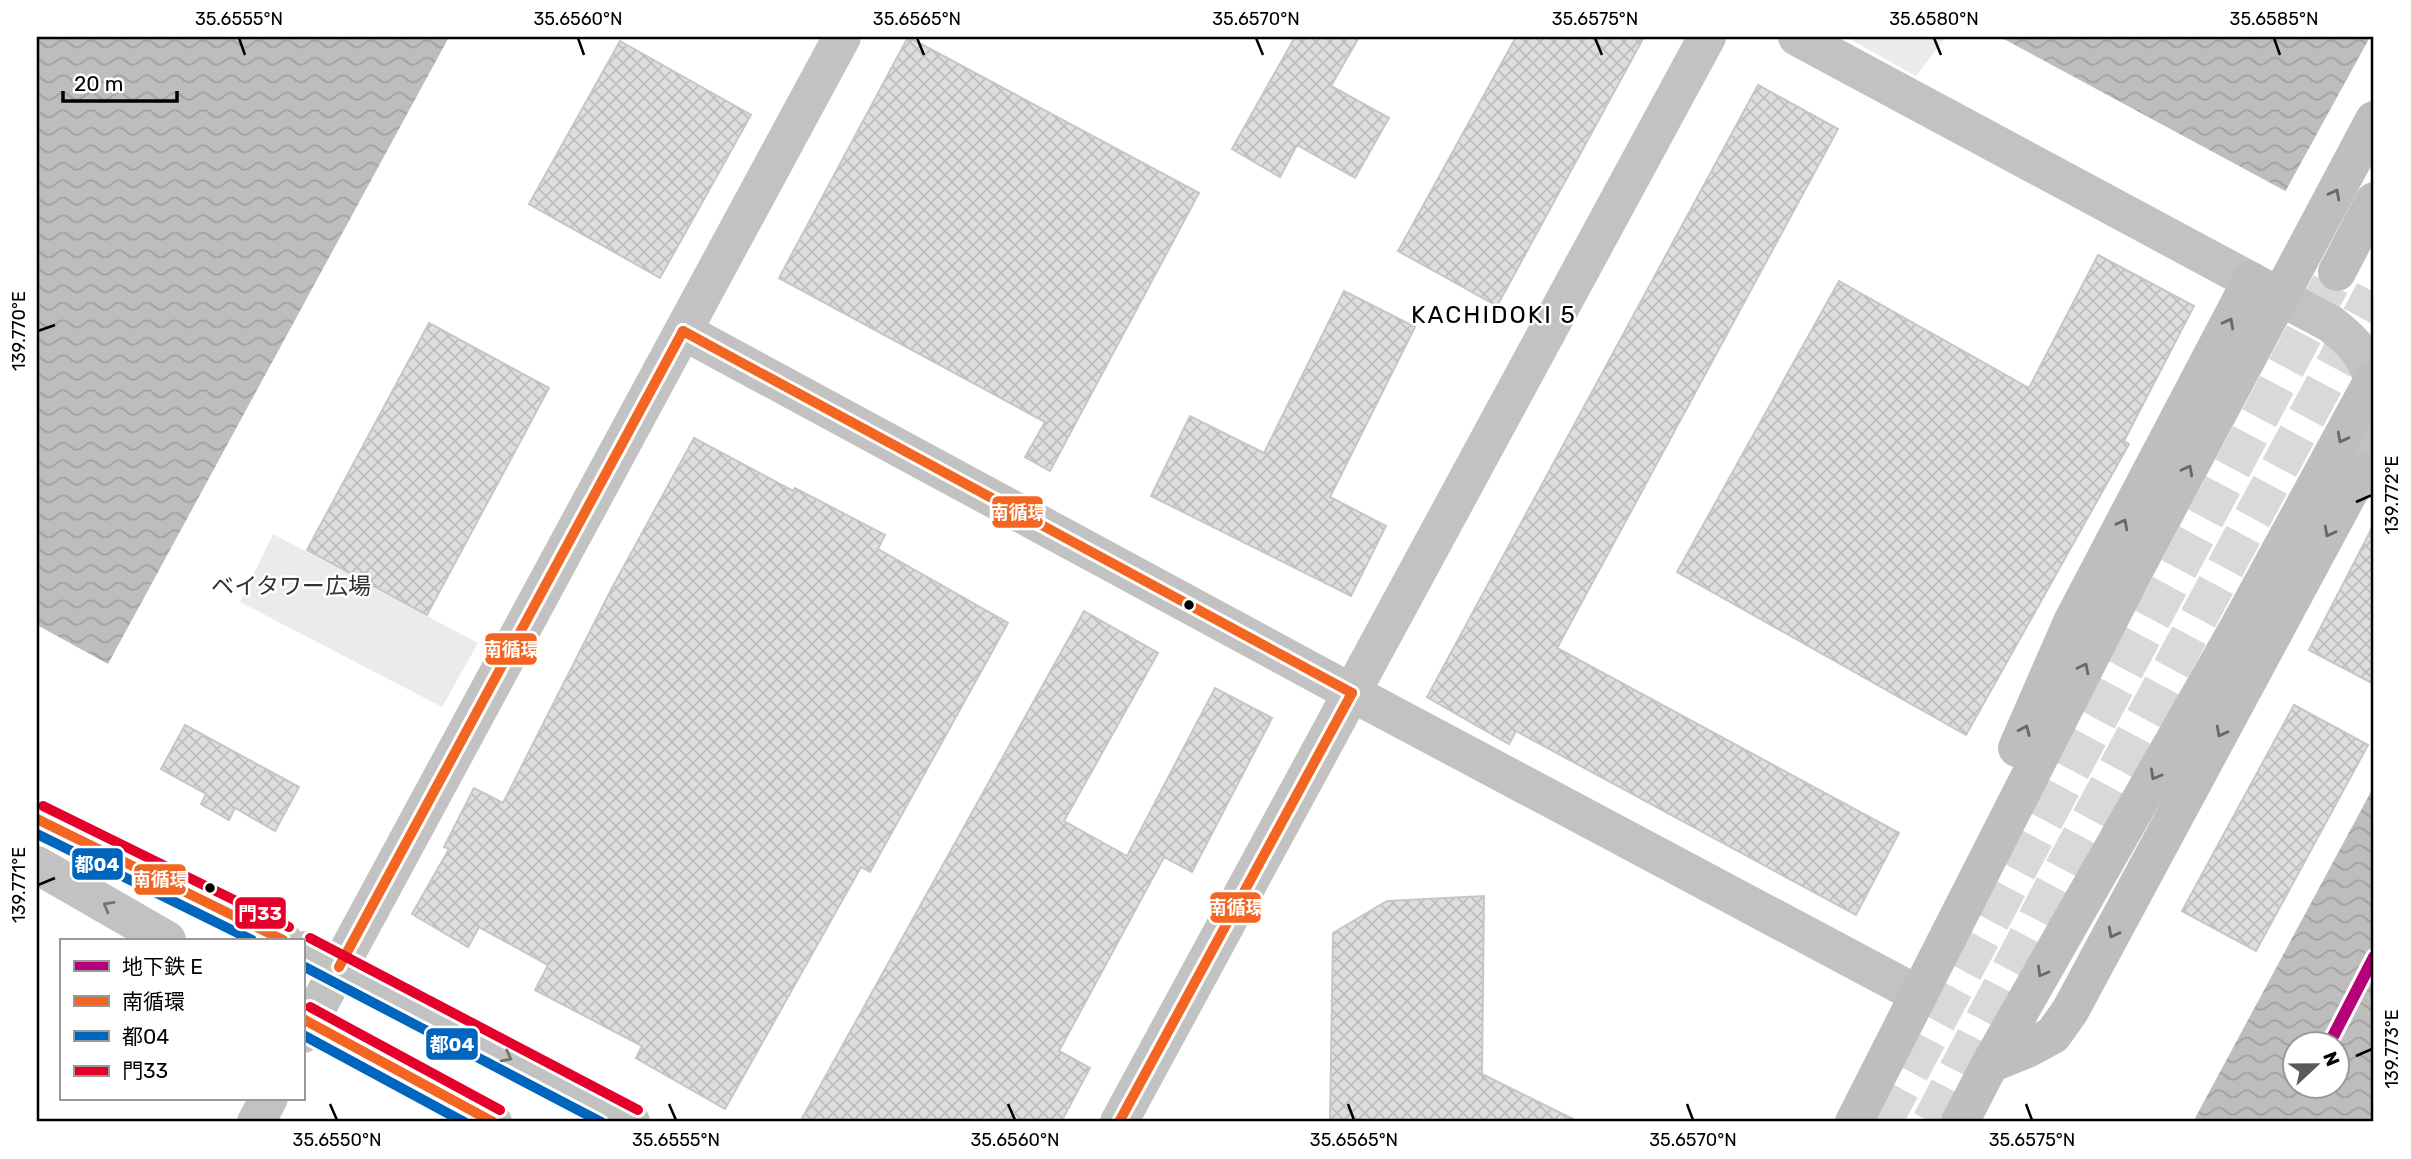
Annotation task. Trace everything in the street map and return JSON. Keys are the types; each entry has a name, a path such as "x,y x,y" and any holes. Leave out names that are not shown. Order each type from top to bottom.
{"main road":[{"path":"1854,1122 2133,573 2374,120"},
{"path":"2337,272 2374,201"},
{"path":"1836,1122 1906,988 1967,860 2072,622 2251,281"},
{"path":"1960,1122 1990,1064 2237,630 2374,378"},
{"path":"1990,1064 2053,1035 2070,1011 2367,457"}],"street":[{"path":"493,1122 305,1025 339,967 842,37"},
{"path":"1119,1122 1707,37"},
{"path":"1797,37 2331,324 2354,342 2369,367 2374,383"},
{"path":"683,331 1352,693 1906,988"},
{"path":"37,820 281,939"},
{"path":"37,865 165,939"},
{"path":"304,950 631,1122"},
{"path":"256,1122 268,1100"}],"green space":[{"path":"1846,37 1946,37 1916,76"},
{"name":"ベイタワー広場","path":"273,534 478,643 442,707 240,602"}],"water":[{"path":"37,37 449,37 108,664 37,625"},
{"path":"2000,37 2374,37 2374,239"},
{"path":"2374,786 2374,1122 2193,1122"}],"pier":[{"path":"2370,37 2374,37 2374,242 2284,194"}],"building":[{"path":"908,37 1199,193 1050,471 1025,457 1045,422 779,278"},
{"path":"1295,37 1359,37 1331,86 1389,118 1355,178 1297,145 1280,177 1232,149"},
{"path":"1516,37 1644,37 1497,306 1398,251"},
{"path":"620,41 751,115 660,278 529,204"},
{"path":"1758,85 1838,129 1557,648 1899,833 1856,915 1516,731 1509,744 1427,697"},
{"path":"2098,255 2194,306 2124,441 2129,444 1966,735 1677,572 1839,281 2029,388"},
{"path":"1344,291 1415,327 1330,497 1386,526 1351,596 1151,496 1190,416 1264,453"},
{"path":"429,323 549,388 427,615 307,550"},
{"path":"694,438 793,491 795,488 885,535 878,549 1008,623 870,872 861,867 725,1109 636,1058 642,1046 535,990 548,965 479,927 468,947 412,914 449,849 444,847 474,788 503,803 612,588"},
{"path":"2374,524 2374,684 2309,650"},
{"path":"1084,611 1158,653 1064,821 1127,856 1215,688 1272,718 1192,872 1164,857 1059,1051 1090,1068 1061,1122 800,1122"},
{"path":"2294,705 2368,745 2256,951 2182,911"},
{"path":"185,725 299,787 275,831 235,808 229,820 201,804 206,794 161,769"},
{"path":"1484,896 1482,1074 1579,1122 1330,1122 1333,933 1387,901"}],"tunnel":[{"path":"1883,1122 2337,272"},
{"path":"1931,1122 2053,888 2374,292"}],"metro line":[{"name":"E","path":"2336,1030 2374,957"}],"transit line":[{"name":"南循環","path":"683,331 1352,693"},
{"name":"南循環","path":"339,967 683,331"},
{"name":"南循環","path":"1119,1122 1352,693"},
{"name":"門33","path":"43,806 289,927"},
{"name":"南循環","path":"37,819 281,939"},
{"name":"都04","path":"37,834 250,939"},
{"name":"門33","path":"310,938 638,1110"},
{"name":"都04","path":"304,967 601,1122"},
{"name":"門33","path":"310,1007 500,1110"},
{"name":"南循環","path":"304,1020 493,1122"},
{"name":"都04","path":"304,1036 464,1122"}],"district":[{"name":"KACHIDOKI 5","path":"1494,315"}]}
